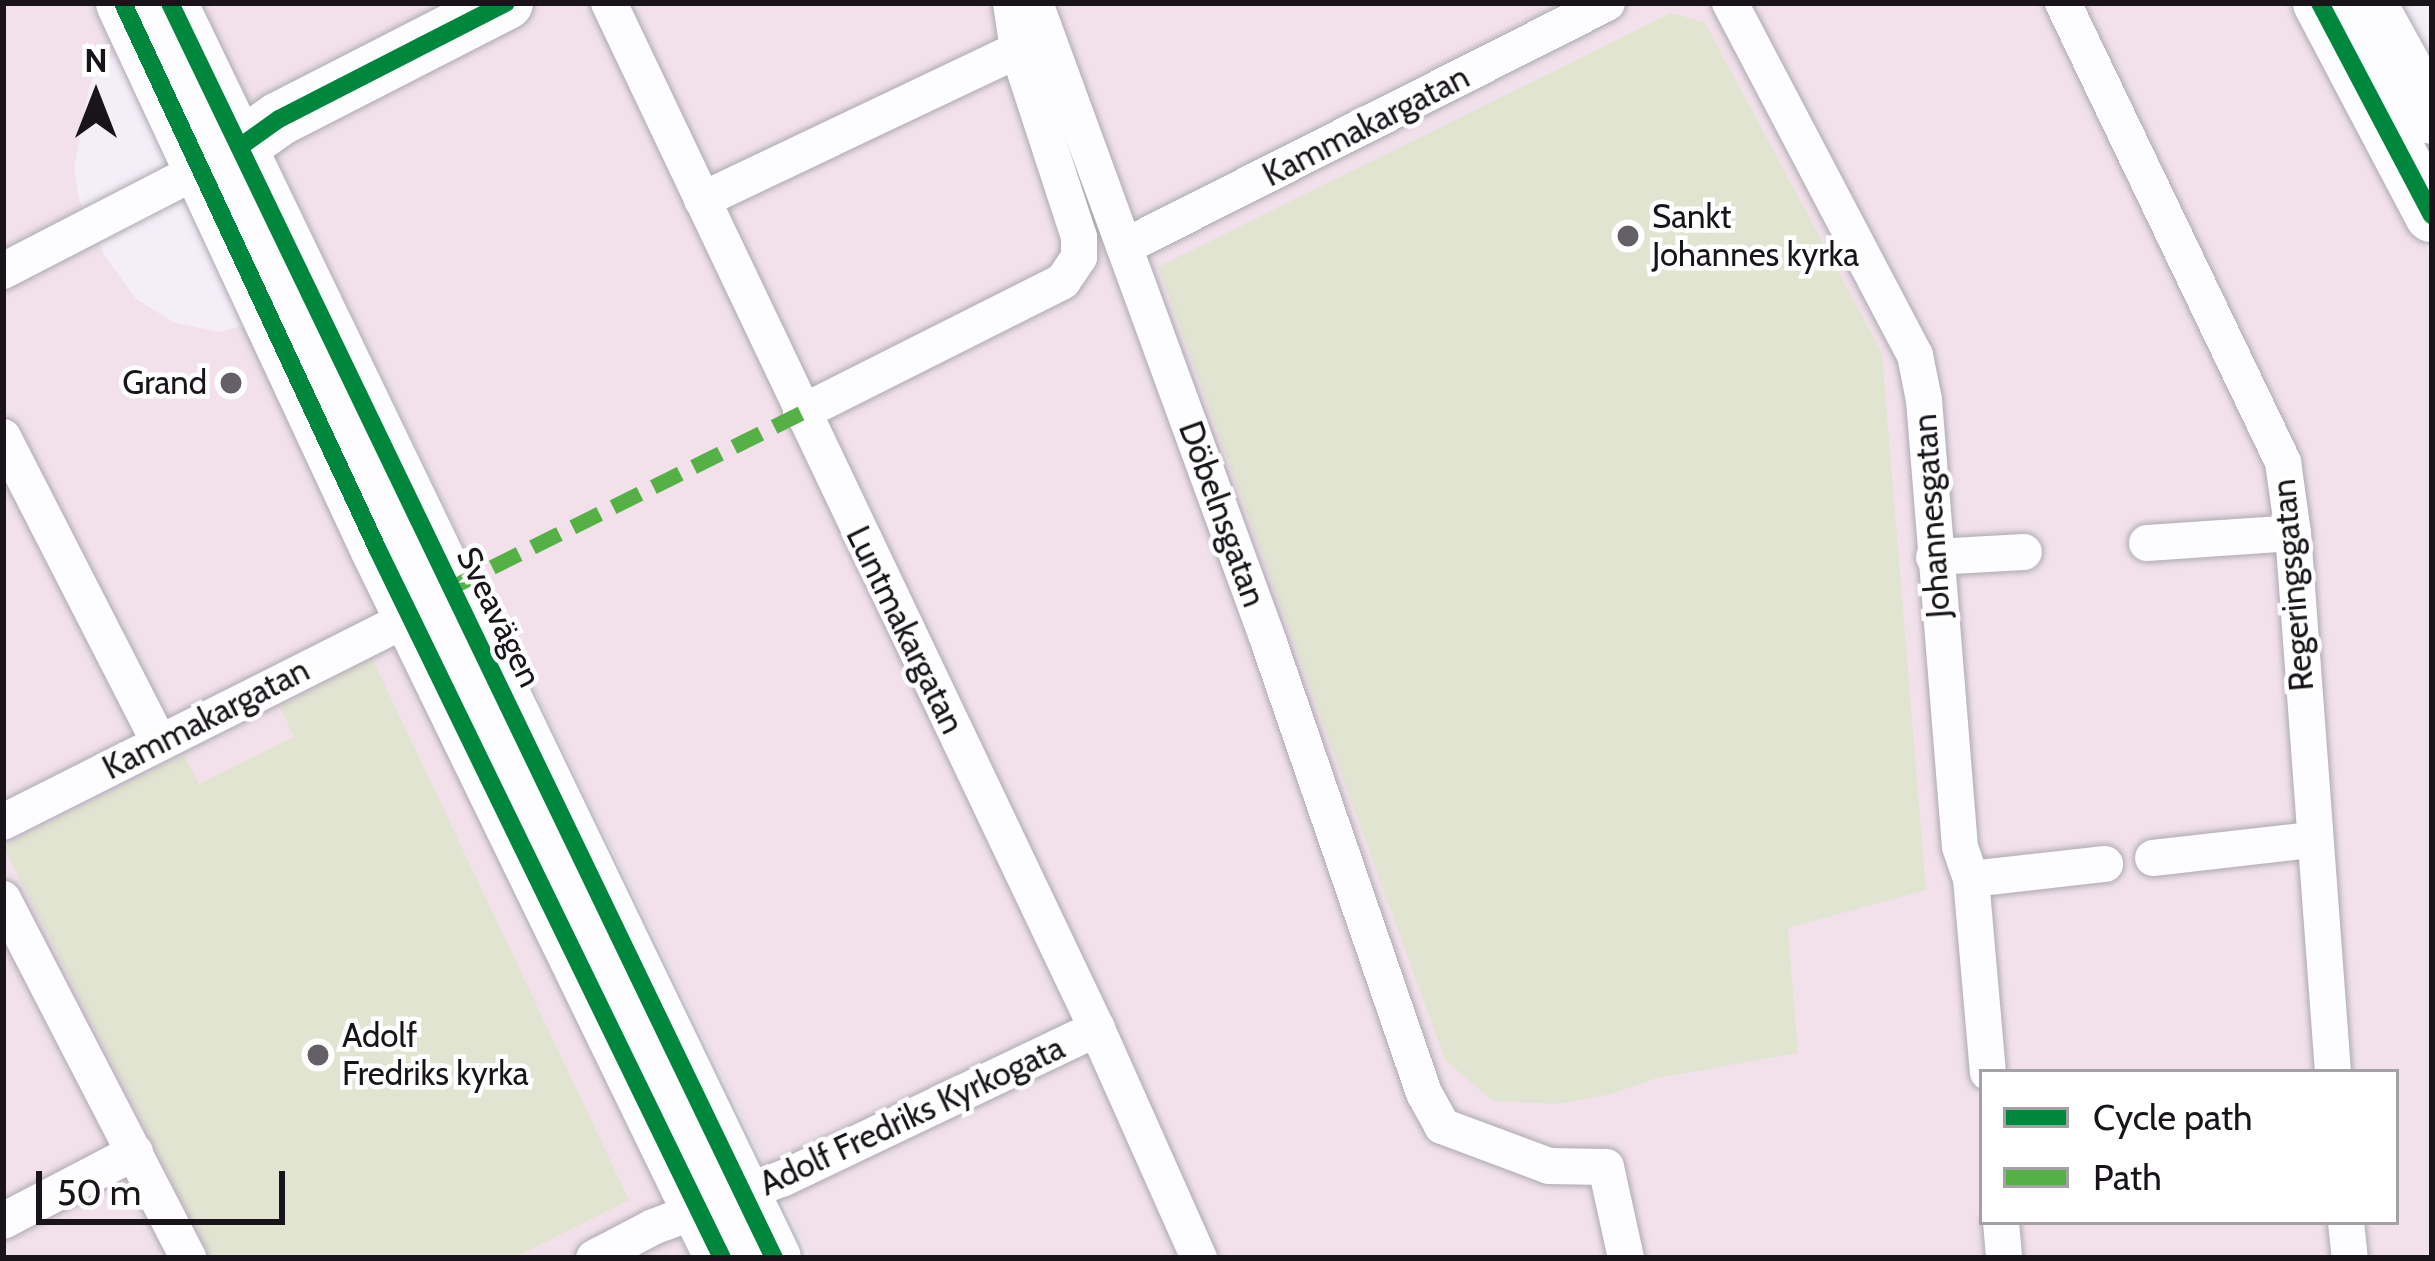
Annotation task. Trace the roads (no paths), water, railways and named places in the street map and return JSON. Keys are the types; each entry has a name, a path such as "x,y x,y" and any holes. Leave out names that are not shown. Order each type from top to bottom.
{"main road":[{"name":"Sveavägen","path":"123,3 221,158 721,1201 722,1258"},
{"name":"Sveavägen","path":"170,3 221,158 410,617 721,1201 774,1258"},
{"path":"221,158 279,119 506,3"},
{"path":"2320,3 2432,215"},
{"path":"2369,3 2432,117"}],"street":[{"name":"Luntmakargatan","path":"609,3 1097,1029 1199,1258"},
{"path":"801,413 1064,281 1079,257 1079,237 1018,50 1011,3"},
{"name":"Döbelnsgatan","path":"1035,3 1442,1126 1549,1166 1606,1167 1626,1258"},
{"name":"Kammakargatan","path":"1124,247 1607,3"},
{"name":"Johannesgatan","path":"1730,3 1915,355 1924,400 1960,847 1971,879 1988,1069"},
{"name":"Regeringsgatan","path":"2063,3 2283,462 2293,533 2332,1069"},
{"path":"702,200 1018,50"},
{"path":"3,271 221,158"},
{"path":"3,436 159,742"},
{"path":"2147,542 2293,533"},
{"path":"1934,557 2024,552"},
{"name":"Kammakargatan","path":"3,822 410,617"},
{"path":"2153,858 2312,840"},
{"path":"1971,879 2105,864"},
{"path":"3,899 188,1258"},
{"name":"Adolf Fredriks Kyrkogata","path":"594,1258 1097,1029"},
{"path":"3,1221 135,1152"},
{"path":"2001,1225 2004,1258"},
{"path":"2347,1225 2350,1258"}],"place":[{"name":"Sankt Johannes kyrka","path":"1628,236"},
{"name":"Grand","path":"231,383"},
{"name":"Adolf Fredriks kyrka","path":"318,1055"}]}
